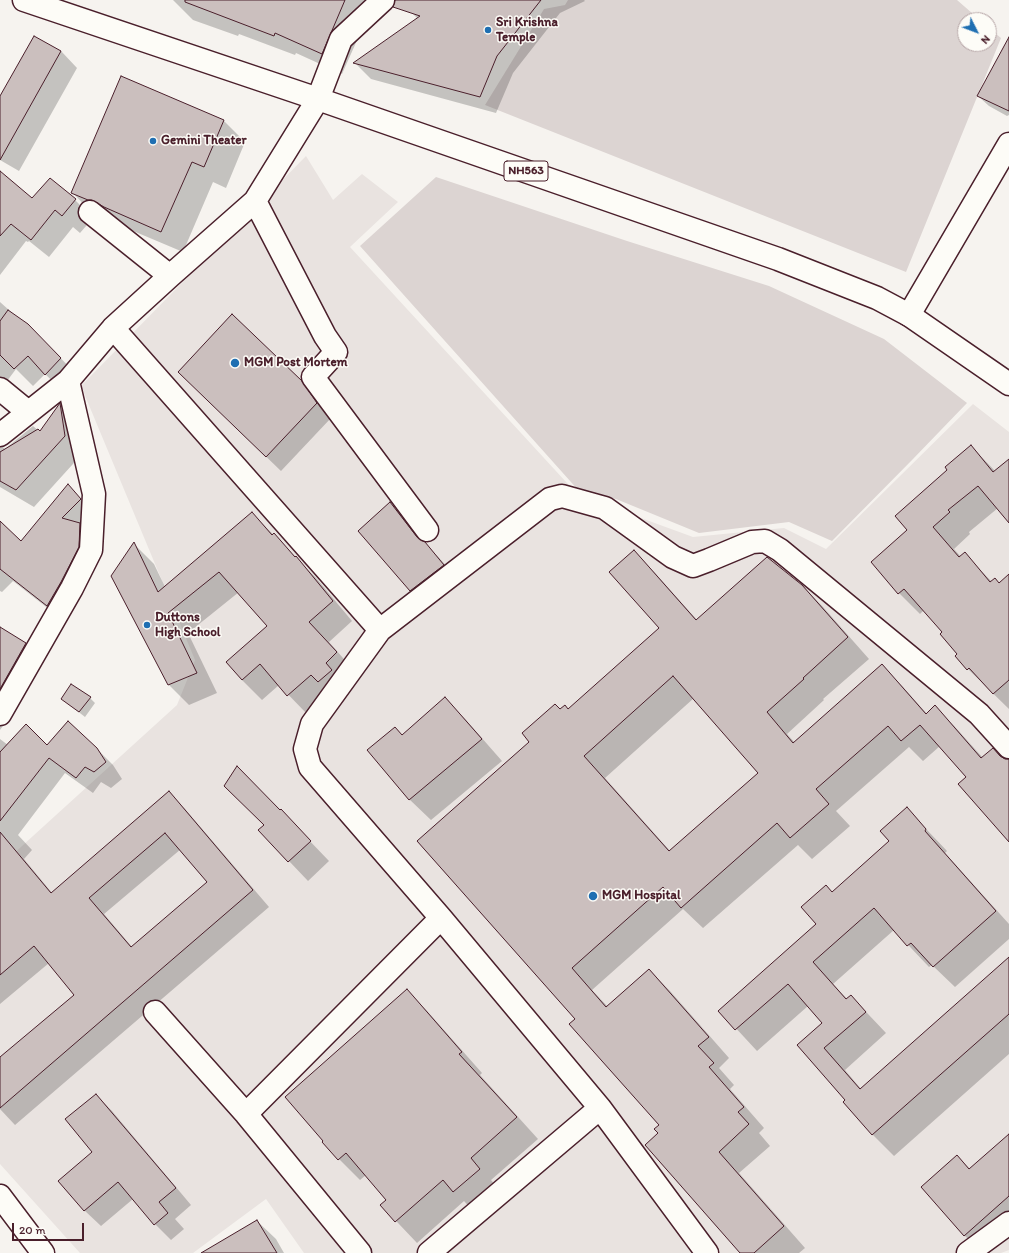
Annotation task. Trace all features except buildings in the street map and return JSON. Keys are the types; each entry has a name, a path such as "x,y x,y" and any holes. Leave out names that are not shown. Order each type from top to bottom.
{"main road":[{"name":"NH563","path":"24,0 318,99 778,259 877,298 909,315 1009,384"},
{"path":"0,435 68,381 113,328 255,201 318,99 341,39 383,0"},
{"path":"909,315 1009,144"},
{"path":"255,201 325,336 336,352 313,377 427,530"},
{"path":"90,212 170,276"},
{"path":"113,328 380,630"},
{"path":"0,714 72,588 91,550 94,494 68,381"},
{"path":"0,389 28,412"},
{"path":"707,1253 600,1108 440,918 310,767 305,749 312,724 380,630 550,499 562,496 605,508 673,557 693,566 752,542 765,541 780,550 979,714 1009,747"},
{"path":"246,1114 440,918"},
{"path":"155,1012 246,1114 360,1253"},
{"path":"429,1253 600,1108"},
{"path":"0,1196 43,1253"},
{"path":"968,1253 1009,1223"}],"shaded area":[{"path":"568,0 957,0 971,12 957,12 957,52 995,52 906,272 485,105 544,9 565,5"},
{"path":"997,35 1001,38 997,48"},
{"path":"306,156 333,200 362,174 398,202 350,247 578,495 693,537 784,528 826,549 973,404 1009,432 1009,1250 1001,1253 304,1253 266,1199 193,1253 80,1253 0,1164 0,866 177,705 195,660 81,386"},
{"path":"436,177 627,241 769,286 884,339 967,403 832,541 789,522 699,533 616,499 579,491 360,246"}],"place":[{"name":"Sri Krishna Temple","path":"488,30"},
{"name":"Gemini Theater","path":"153,141"},
{"name":"MGM Post Mortem","path":"235,363"},
{"name":"Duttons High School","path":"147,625"},
{"name":"MGM Hospital","path":"593,896"}]}
